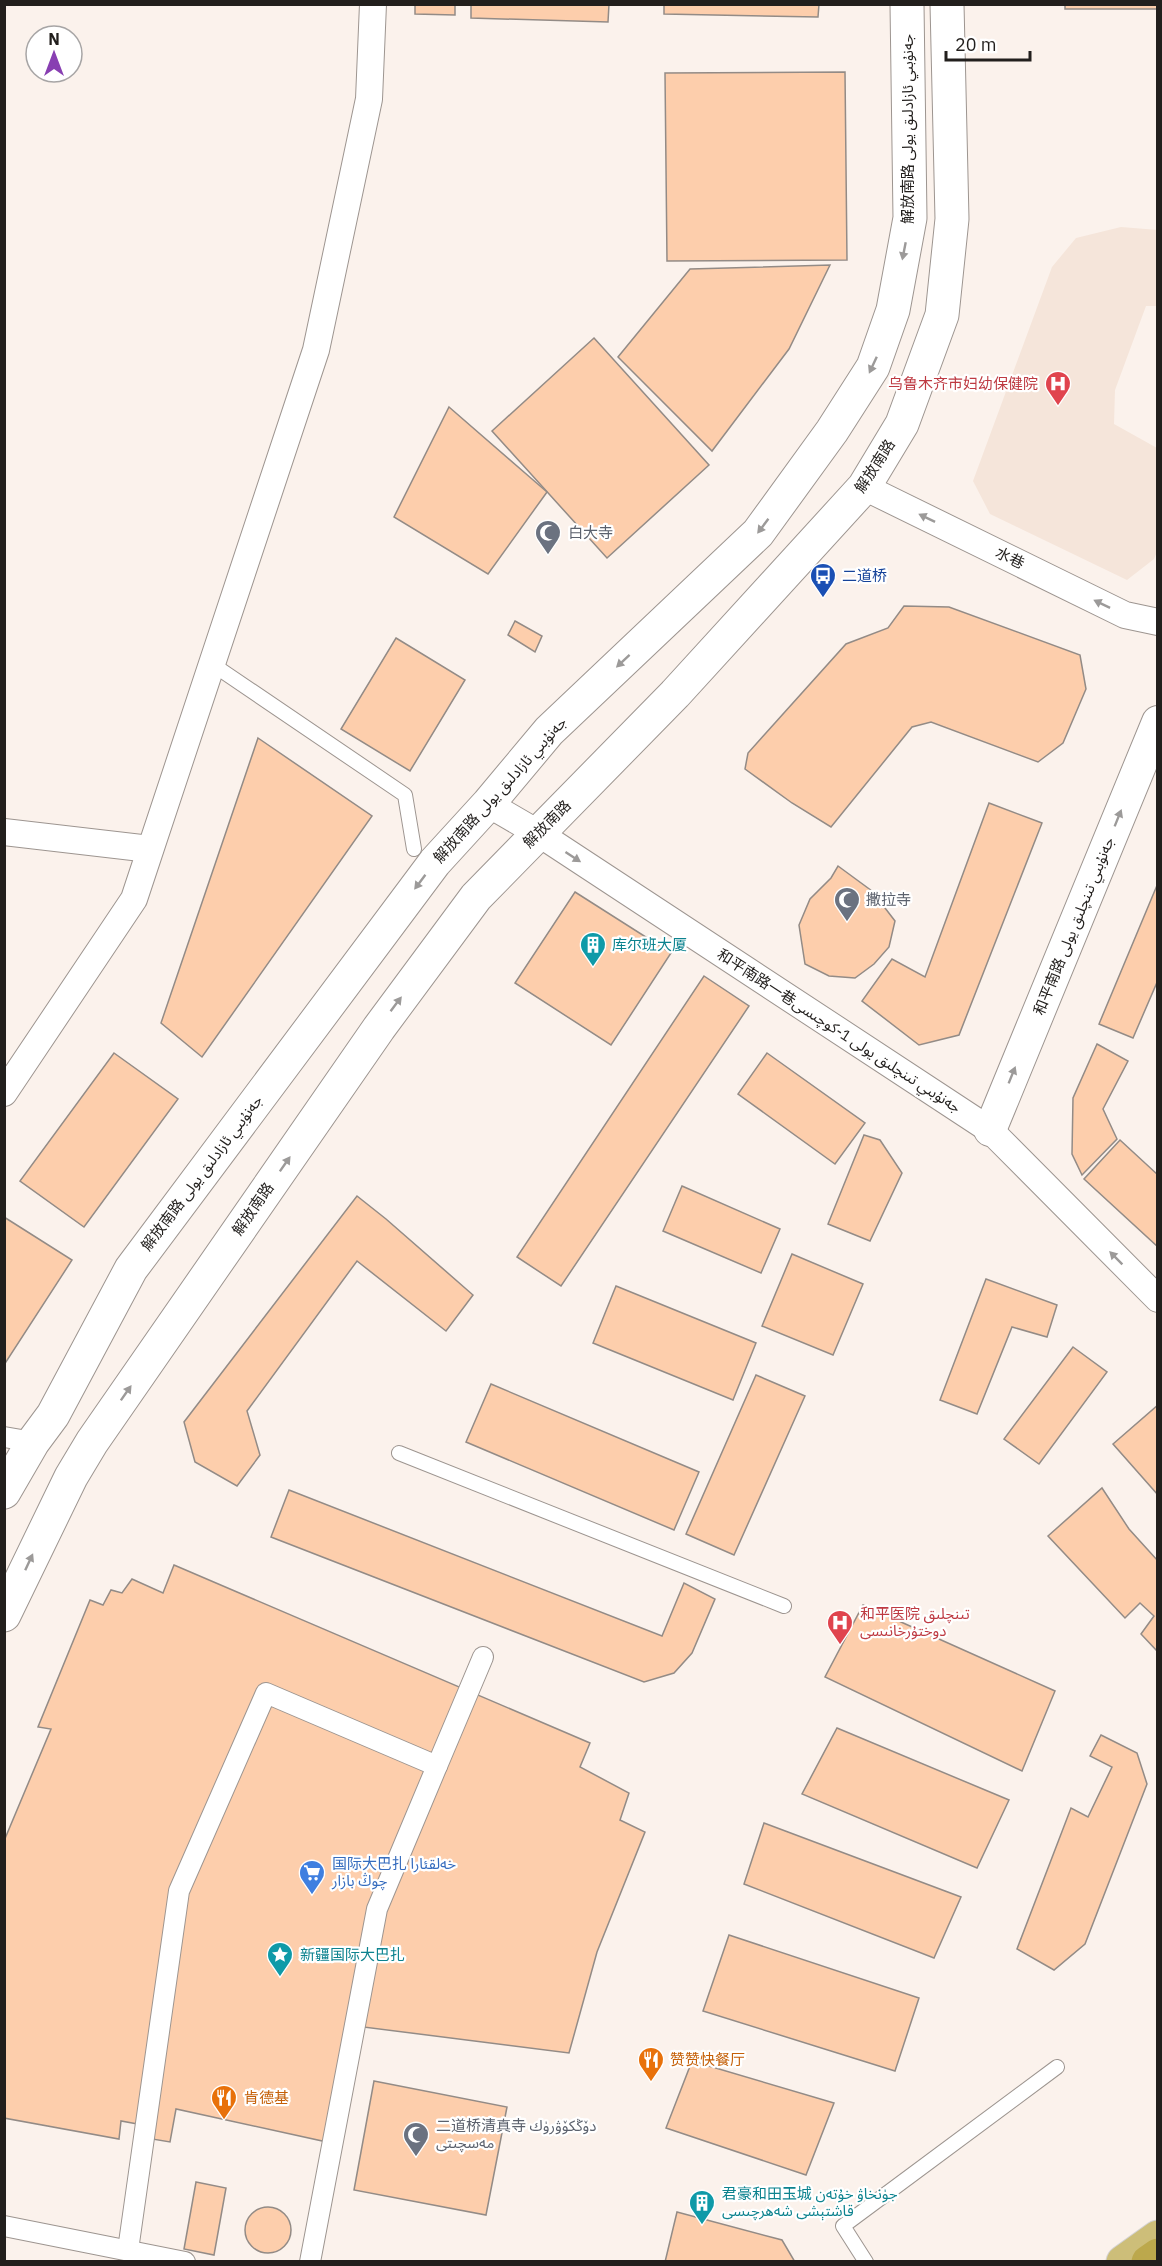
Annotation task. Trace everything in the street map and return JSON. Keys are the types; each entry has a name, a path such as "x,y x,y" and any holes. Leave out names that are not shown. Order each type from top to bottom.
{"highway":[{"path":"1148,2262 1158,2255"}],"main road":[{"name":"解放南路 جەنۇبىي ئازادلىق يولى","path":"4,1492 19,1440 52,1415 131,1269 435,862 488,804 549,731 758,533 832,431 873,367 893,310 910,218 907,4"},
{"name":"解放南路","path":"4,1615 71,1477 92,1442 379,1028 476,897 675,694 864,487 903,424 942,315 952,219 947,4"},
{"path":"1123,2262 1158,2237"}],"street":[{"path":"4,1093 134,899 316,350 369,99 373,4"},
{"name":"水巷","path":"864,487 1125,615 1158,622"},
{"name":"和平南路 جەنۇبىي تىنچلىق يولى","path":"990,1130 1158,722"},
{"name":"和平南路一巷جەنۇبىي تىنچلىق يولى 1-كوچىسى","path":"488,804 538,833 990,1130 1158,1299"},
{"path":"4,832 150,849"},
{"path":"310,2262 377,1909 483,1657"},
{"path":"129,2250 179,1891 267,1694 436,1766"},
{"path":"4,2226 185,2262"}],"lane":[{"path":"212,664 405,795 414,849"},
{"path":"399,1453 784,1606"},
{"path":"866,2262 843,2226 1057,2067"}],"shaded area":[{"name":"乌鲁木齐市妇幼保健院","path":"1121,227 1158,230 1157,306 1146,306 1115,390 1114,424 1157,448 1157,552 1154,559 1127,580 990,514 973,481 1052,267 1076,238"}],"building":[{"path":"415,4 455,4 455,15 415,14"},
{"path":"471,4 609,4 608,22 471,18"},
{"path":"664,4 819,4 818,17 664,14"},
{"path":"1065,4 1158,4 1158,9 1065,9"},
{"path":"845,72 847,260 667,261 665,73"},
{"path":"830,265 789,349 712,451 618,357 690,269"},
{"path":"594,338 709,465 607,558 492,431"},
{"path":"449,407 547,492 488,574 394,517"},
{"path":"904,606 949,607 1080,655 1086,689 1063,743 1038,762 931,722 912,727 831,827 792,803 745,769 748,753 846,644 888,628"},
{"path":"515,621 542,636 535,652 508,635"},
{"path":"396,638 465,680 410,771 341,729"},
{"path":"258,738 372,816 202,1057 161,1023"},
{"path":"989,803 1042,823 959,1035 919,1045 862,1001 892,959 925,977"},
{"name":"撒拉寺","path":"838,866 872,891 895,921 889,947 874,964 855,978 829,976 805,964 799,925 810,899 831,878"},
{"path":"1158,883 1158,980 1133,1038 1099,1024"},
{"name":"库尔班大厦","path":"575,892 671,953 611,1045 515,983"},
{"path":"704,976 749,1006 561,1286 517,1257"},
{"path":"1097,1044 1128,1061 1103,1109 1117,1139 1082,1175 1072,1154 1073,1098"},
{"path":"114,1053 178,1099 84,1227 20,1181"},
{"path":"767,1053 865,1123 835,1164 738,1094"},
{"path":"864,1135 880,1140 902,1173 870,1241 828,1224"},
{"path":"1120,1140 1158,1175 1158,1247 1084,1179"},
{"path":"682,1186 780,1229 761,1273 663,1231"},
{"path":"357,1196 473,1295 446,1331 357,1261 247,1411 260,1455 237,1486 195,1462 184,1422"},
{"path":"4,1217 72,1260 4,1365"},
{"path":"792,1254 863,1284 833,1355 762,1326"},
{"path":"986,1279 1057,1305 1047,1337 1012,1327 977,1414 940,1400"},
{"path":"616,1286 756,1343 733,1400 593,1343"},
{"path":"1073,1347 1107,1372 1039,1464 1004,1439"},
{"path":"756,1375 805,1396 734,1555 686,1534"},
{"path":"491,1384 699,1472 674,1530 466,1442"},
{"path":"1158,1405 1158,1495 1113,1444"},
{"path":"1102,1488 1129,1529 1158,1561 1158,1652 1141,1634 1154,1616 1140,1603 1125,1618 1048,1536"},
{"path":"289,1490 662,1636 684,1583 715,1599 692,1653 674,1673 644,1682 271,1537"},
{"name":"国际大巴扎 خەلقئارا چوڭ بازار","path":"174,1565 590,1743 580,1767 629,1793 620,1820 645,1832 597,1952 569,2053 348,2025 327,2142 176,2109 170,2142 152,2139 154,2127 121,2121 119,2139 4,2118 4,1841 51,1729 38,1727 90,1600 103,1605 111,1590 122,1593 132,1579 163,1593"},
{"path":"863,1605 1055,1691 1022,1771 825,1677"},
{"path":"837,1728 1009,1800 977,1868 802,1794"},
{"path":"1101,1735 1137,1753 1147,1784 1085,1944 1054,1970 1017,1949 1071,1808 1088,1817 1112,1767 1090,1756"},
{"path":"764,1823 961,1897 934,1958 744,1884"},
{"path":"729,1935 919,1998 895,2071 703,2011"},
{"path":"692,2061 834,2103 806,2175 666,2128"},
{"path":"374,2081 507,2107 486,2215 354,2190"},
{"path":"196,2182 226,2188 214,2255 184,2249"},
{"path":"268,2207 284,2214 291,2230 284,2246 268,2253 252,2246 245,2230 252,2214"},
{"name":"君豪和田玉城 جۈنخاۋ خۇتەن قاشتېشى شەھرچىسى","path":"677,2212 782,2240 795,2262 665,2262"}],"place":[{"name":"乌鲁木齐市妇幼保健院","path":"1058,407"},
{"name":"白大寺","path":"548,556"},
{"name":"二道桥","path":"823,599"},
{"name":"撒拉寺","path":"847,923"},
{"name":"库尔班大厦","path":"593,968"},
{"name":"和平医院 تىنچلىق دوختۇرخانىسى","path":"840,1646"},
{"name":"国际大巴扎 خەلقئارا چوڭ بازار","path":"312,1896"},
{"name":"新疆国际大巴扎","path":"280,1978"},
{"name":"赞赞快餐厅","path":"651,2083"},
{"name":"肯德基","path":"224,2121"},
{"name":"二道桥清真寺 دۆڭكۆۋرۈك مەسچىتى","path":"416,2158"},
{"name":"君豪和田玉城 جۈنخاۋ خۇتەن قاشتېشى شەھرچىسى","path":"702,2226"}]}
